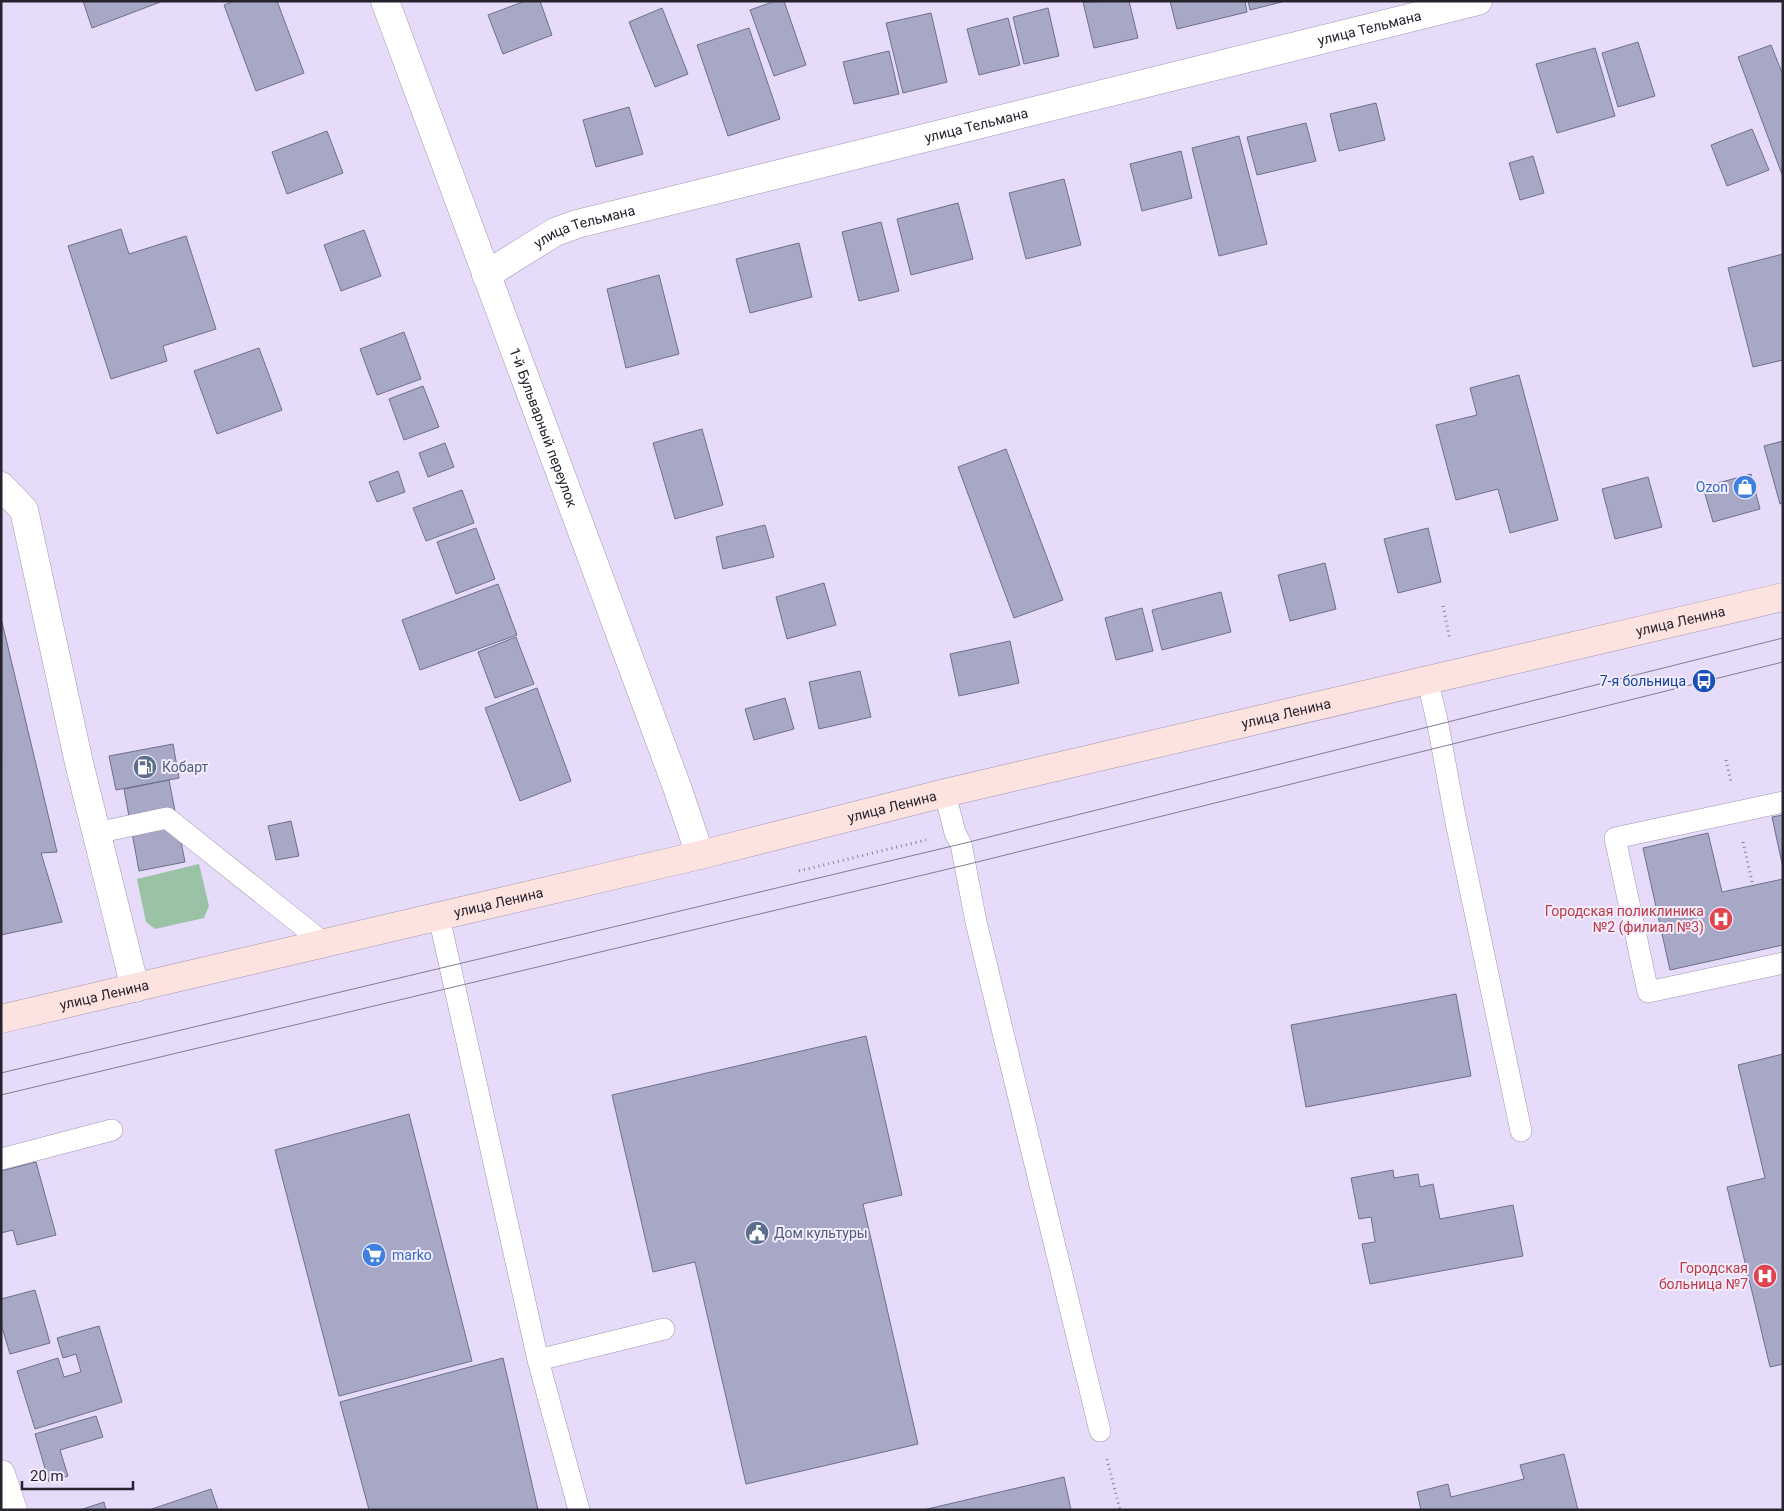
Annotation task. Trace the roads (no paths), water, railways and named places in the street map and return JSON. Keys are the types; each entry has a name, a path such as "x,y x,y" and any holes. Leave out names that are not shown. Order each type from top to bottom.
{"main road":[{"name":"улица Ленина","path":"1,1019 700,855 945,793 1428,682 1783,597"}],"street":[{"name":"1-й Бульварный переулок","path":"385,1 678,787 700,855"},
{"name":"улица Тельмана","path":"486,275 555,232 578,224 1478,1"},
{"path":"1,486 24,510 96,833 136,988"},
{"path":"1,1474 13,1510"}],"lane":[{"path":"1428,682 1521,1130"},
{"path":"945,793 955,833 961,844 976,922 1100,1431"},
{"path":"1783,802 1615,838 1648,992 1783,963"},
{"path":"96,833 167,818 324,943"},
{"path":"439,916 538,1360 579,1510"},
{"path":"1,1159 112,1130"},
{"path":"538,1360 664,1329"}],"tram line":[{"path":"1,1073 961,844 1783,638"},
{"path":"1,1095 965,865 1783,662"}],"place":[{"name":"Ozon","path":"1745,487"},
{"name":"7-я больница","path":"1704,681"},
{"name":"Кобарт","path":"145,767"},
{"name":"Городская поликлиника №2 (филиал №3)","path":"1721,919"},
{"name":"Дом культуры","path":"757,1233"},
{"name":"marko","path":"374,1255"},
{"name":"Городская больница №7","path":"1765,1276"}]}
